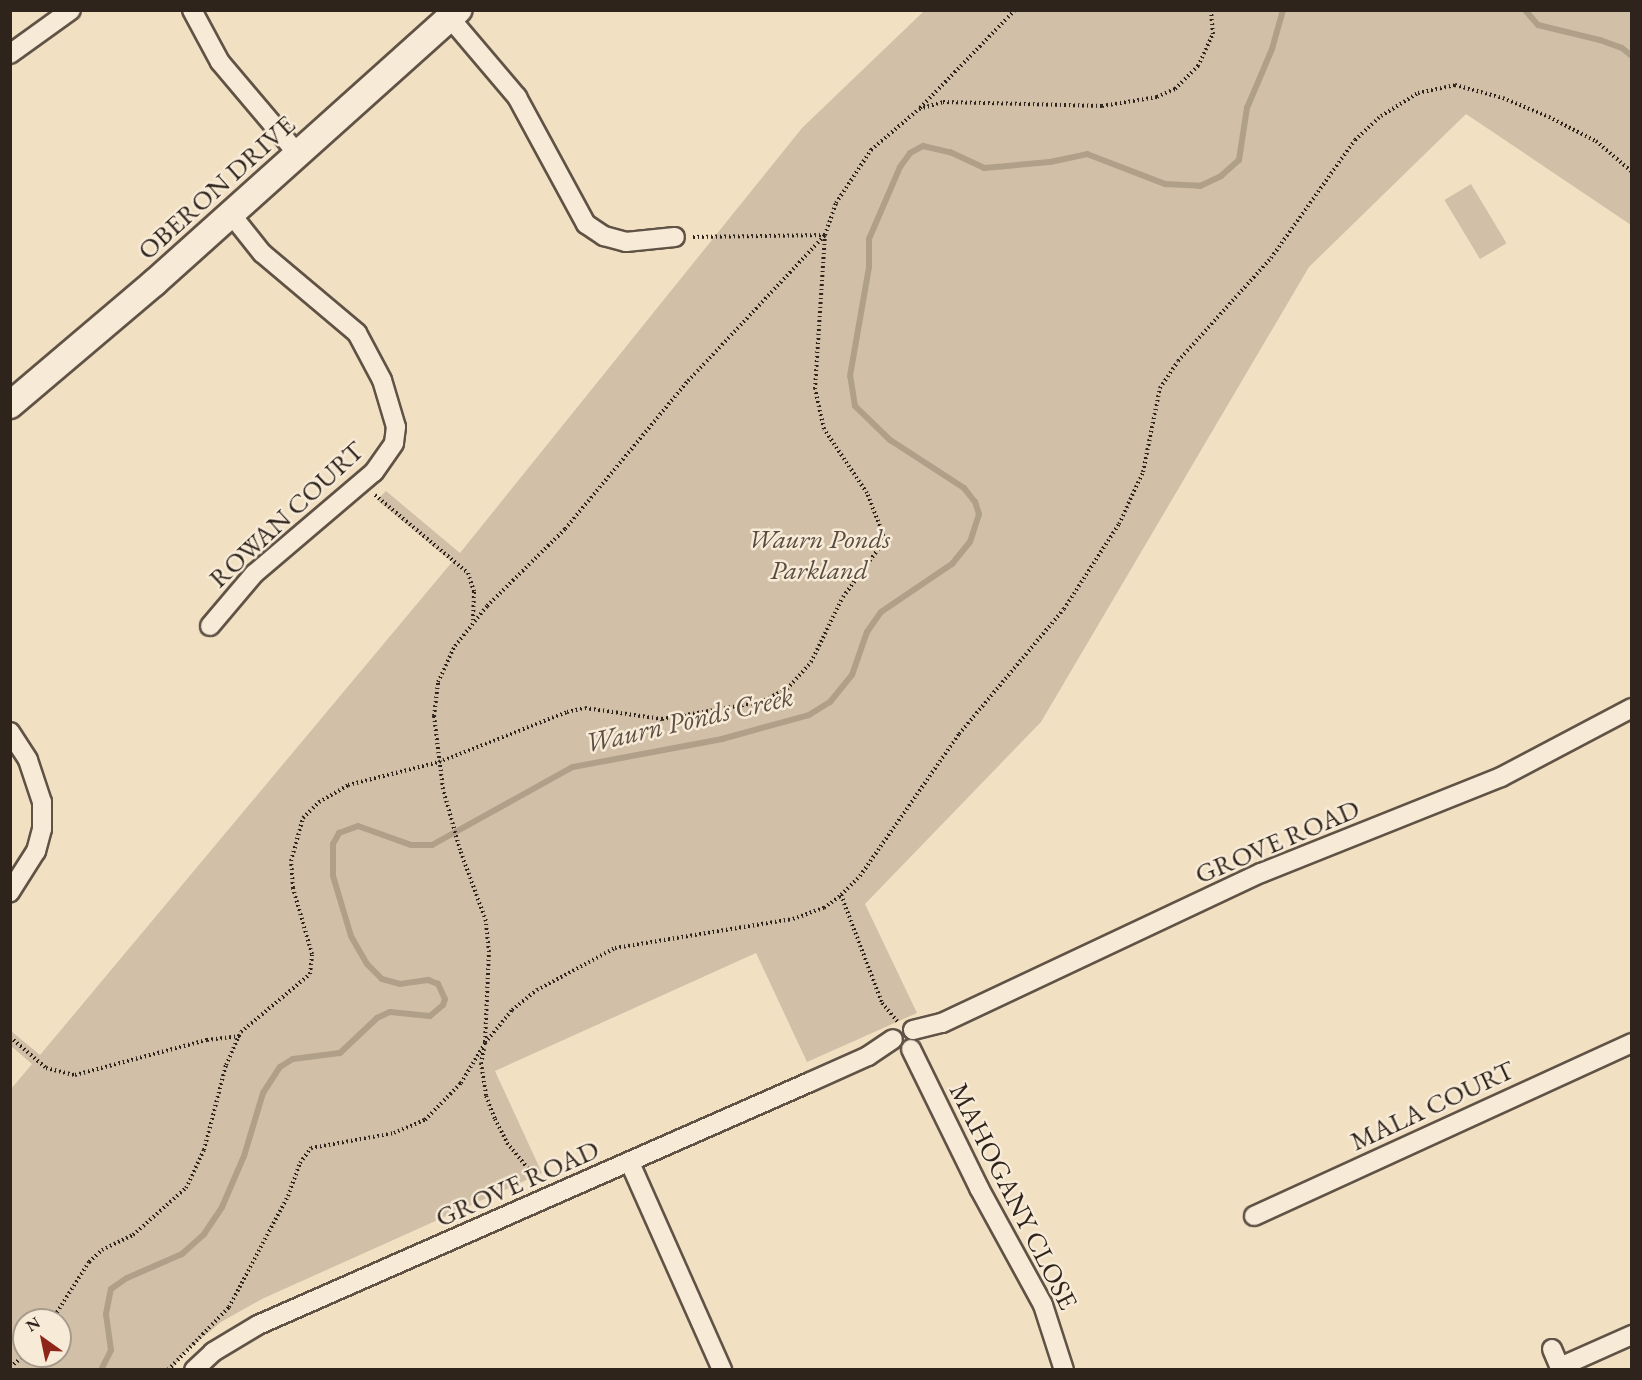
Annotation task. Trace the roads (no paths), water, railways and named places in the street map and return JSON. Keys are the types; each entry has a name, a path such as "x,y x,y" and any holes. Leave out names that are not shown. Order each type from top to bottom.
{"street":[{"path":"10,54 48,24 71,10"},
{"path":"192,10 220,62 297,153"},
{"path":"454,14 517,97 586,225 604,236 626,242 675,237"},
{"name":"OBERON DRIVE","path":"10,405 231,214 454,14"},
{"name":"ROWAN COURT","path":"210,626 254,574 361,483 385,458 394,443 393,407 382,380 357,333 344,318 262,253 231,214"},
{"name":"GROVE ROAD","path":"194,1370 213,1352 258,1325 547,1197 630,1163 942,1023 1261,873 1501,777 1632,708"},
{"path":"10,732 28,760 42,802 42,829 36,851 10,892"},
{"name":"MAHOGANY CLOSE","path":"906,1039 979,1188 1043,1305 1064,1370"},
{"name":"MALA COURT","path":"1254,1216 1632,1043"},
{"path":"630,1163 722,1370"},
{"path":"1552,1349 1560,1368 1632,1335"}],"waterway":[{"name":"Waurn Ponds Creek","path":"101,1370 111,1350 106,1314 111,1289 127,1278 182,1254 204,1234 222,1207 244,1156 263,1093 280,1067 293,1059 340,1053 377,1018 390,1012 430,1016 443,1005 445,999 438,984 428,980 400,984 382,979 367,964 351,936 333,876 333,844 339,833 358,826 411,845 432,845 573,767 722,739 809,715 830,702 852,675 867,632 881,612 952,564 970,542 979,514 975,502 964,488 890,440 855,406 850,376 869,267 869,239 900,167 910,153 923,146 950,152 984,168 1050,162 1087,154 1165,184 1200,186 1221,176 1239,160 1247,108 1272,49 1283,10"},
{"name":"Waurn Ponds Creek","path":"1525,10 1538,25 1600,40 1622,48 1632,56"}],"park label":[{"name":"Waurn Ponds Parkland","path":"819,554"}]}
